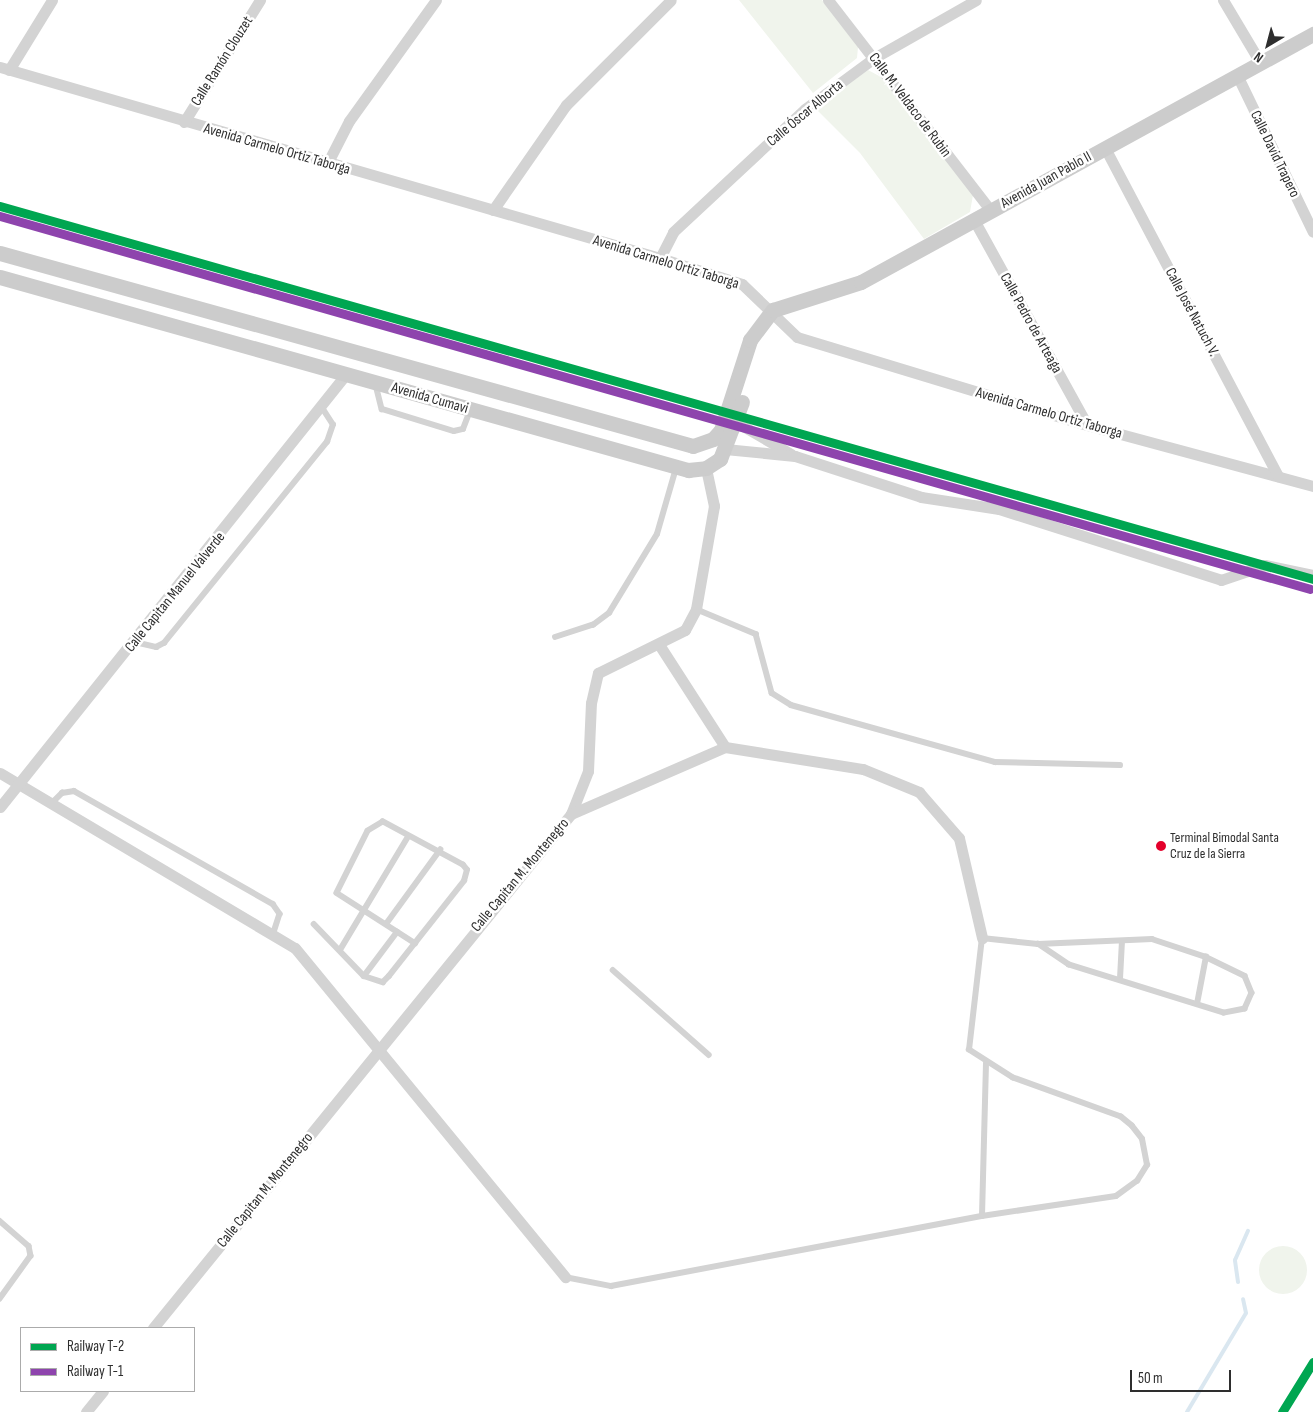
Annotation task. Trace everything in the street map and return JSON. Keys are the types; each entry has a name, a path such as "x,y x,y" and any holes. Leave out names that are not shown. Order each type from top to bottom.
{"street":[{"path":"5,68 52,0"},
{"name":"Calle Ramón Clouzet","path":"184,122 260,0"},
{"path":"493,210 566,105 671,0"},
{"name":"Calle M. Veldaco de Rubin","path":"828,0 991,211"},
{"name":"Calle Óscar Alborta","path":"660,258 673,232 806,109 874,58 976,0"},
{"path":"1223,0 1260,62"},
{"path":"327,164 349,121 431,2"},
{"name":"Avenida Juan Pablo II","path":"773,310 808,295 861,282 1313,34"},
{"name":"Avenida Carmelo Ortiz Taborga","path":"5,68 327,164 660,258 742,284 773,310 797,337 1087,425 1313,486"},
{"name":"Calle David Trapero","path":"1237,75 1313,232"},
{"name":"Calle José Natuch V.","path":"1105,148 1278,476"},
{"name":"Calle Pedro de Arteaga","path":"974,220 1087,425"},
{"name":"Avenida Cumavi","path":"0,253 578,415 680,446 704,444 721,430 750,340 773,310"},
{"name":"Avenida Cumavi","path":"0,277 676,468 706,468"},
{"path":"187,329 192,307"},
{"path":"572,814 588,771 594,681 609,667 660,646 685,630 696,609 714,506 706,468 715,464 726,448 736,422 760,343 762,323"},
{"name":"Calle Capitan Manuel Valverde","path":"0,807 322,408 346,374"},
{"path":"572,438 578,415"},
{"path":"736,422 795,456"},
{"path":"726,448 795,456 921,497 999,508 1221,580 1265,565 1313,576"},
{"path":"660,646 725,747 863,769 919,792 960,838 982,938"},
{"name":"Calle Capitan M. Montenegro","path":"154,1327 376,1051 572,814 725,747"},
{"path":"0,774 53,802 274,932 295,948 376,1051 565,1277"},
{"path":"86,1412 102,1392"}],"lane":[{"path":"376,383 376,402 382,409 454,431 463,429 470,410"},
{"path":"135,642 156,648 164,643 327,442 333,425 322,408"},
{"path":"555,637 593,625 609,613 657,534 676,468"},
{"path":"696,609 756,634 772,693 790,705 995,762 1120,764"},
{"path":"53,802 62,793 74,791 273,904 280,914 274,932"},
{"path":"314,924 364,976 383,982 415,943 466,875 464,864 440,850 408,837 392,826 376,824 352,856 337,893 415,943"},
{"path":"340,950 408,837"},
{"path":"386,924 440,850"},
{"path":"364,976 397,932"},
{"path":"565,1277 611,1286 982,1216 1116,1196 1136,1181 1148,1165 1142,1139 1121,1117 986,1064 969,1050 968,1041 982,938 1038,944 1067,940 1122,943 1152,939 1206,957 1245,976 1252,993 1245,1009 1224,1013 1120,979 1069,965 1038,944"},
{"path":"1120,979 1122,943"},
{"path":"1197,1004 1206,957"},
{"path":"613,970 709,1055"},
{"path":"982,1216 986,1064"},
{"path":"0,1221 29,1246 31,1256 0,1299"}],"shaded area":[{"path":"739,0 822,0 858,47 857,58 813,93"},
{"path":"868,70 881,77 973,195 970,212 924,239 860,153 815,108"},
{"path":"1278,1246 1288,1246 1300,1253 1307,1265 1307,1275 1300,1287 1288,1294 1278,1294 1270,1290 1263,1283 1259,1275 1259,1265 1263,1257 1270,1250"}],"waterway":[{"path":"1238,1282 1235,1260 1248,1231"},
{"path":"1187,1412 1246,1313 1243,1299"}],"rail line":[{"name":"T-2","path":"0,206 1313,579"},
{"name":"T-1","path":"0,216 1310,589"},
{"name":"T-2","path":"1282,1412 1313,1362"}],"place":[{"name":"Terminal Bimodal Santa Cruz de la Sierra","path":"1161,846"}]}
